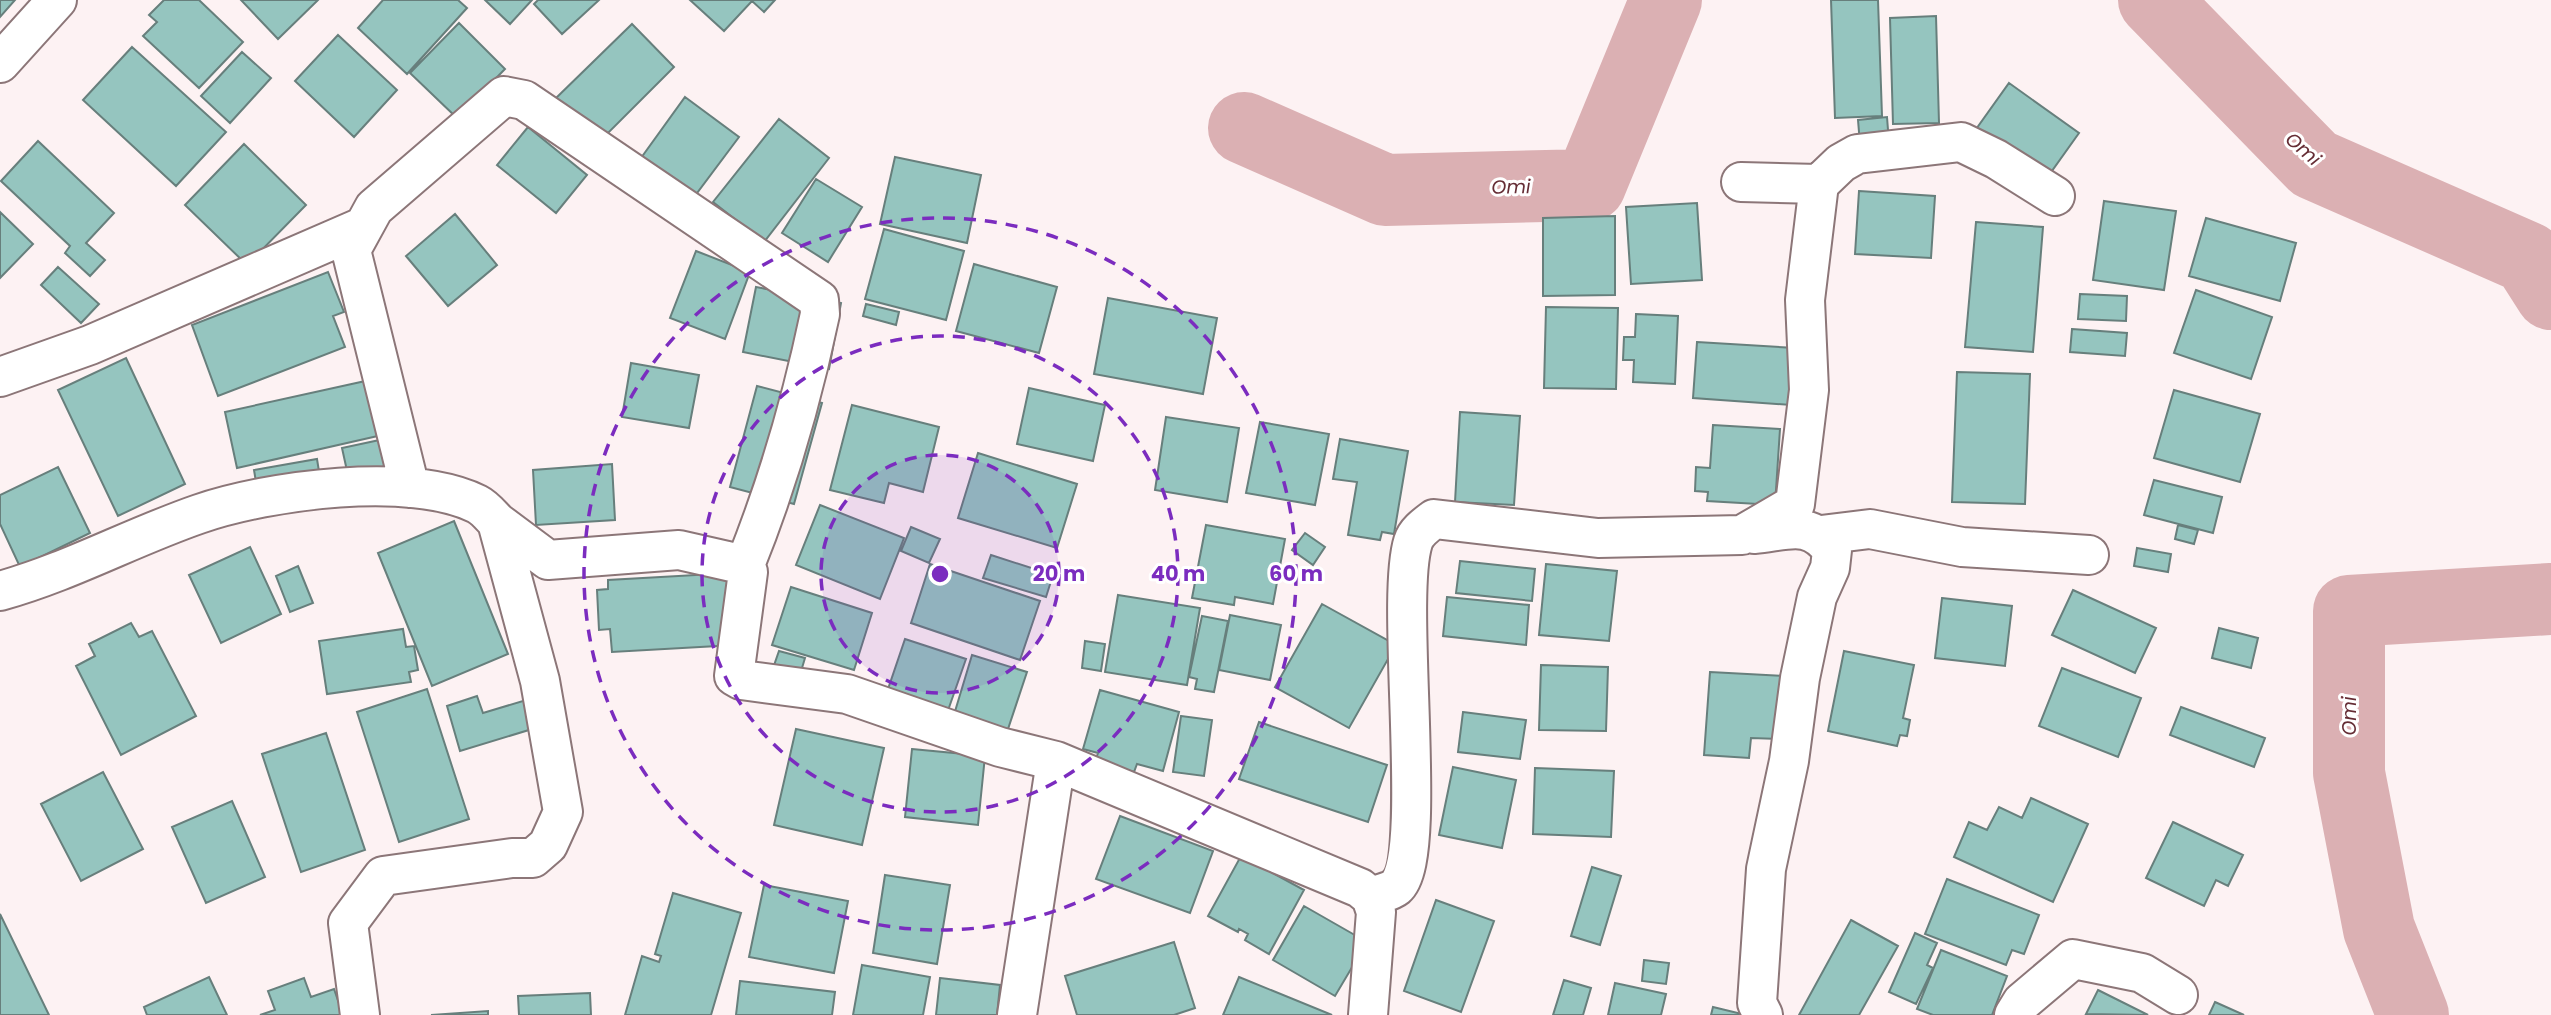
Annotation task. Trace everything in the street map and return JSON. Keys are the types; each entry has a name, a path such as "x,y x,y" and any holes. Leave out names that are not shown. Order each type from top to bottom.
{"street":[{"path":"0,63 57,0"},
{"path":"410,488 351,250 360,228 374,208 504,96 524,100 819,300 820,314 804,394 770,504 745,565 748,572 734,676 741,680 847,694 1000,747 1056,761 1360,888 1371,897 1376,912 1368,1015"},
{"path":"1742,535 1795,505 1809,390 1805,300 1819,184 1841,163 1857,154 1961,142 1996,159 2055,197"},
{"path":"1741,182 1819,184"},
{"path":"0,376 90,345 360,228"},
{"path":"0,591 31,583 200,513 248,501 377,486 437,490 479,505 548,560 679,550 745,565"},
{"path":"1371,897 1396,887 1403,875 1412,824 1407,603 1413,541 1421,529 1434,519 1598,538 1742,535 1810,529 1821,535 1832,550 1830,568 1814,611 1800,678 1788,761 1766,869 1757,1003 1763,1015"},
{"path":"360,1015 348,923 383,876 512,858 533,858 548,845 563,813 540,681 497,522"},
{"path":"1821,535 1870,529 1962,547 2089,555"},
{"path":"1017,1015 1056,761"},
{"path":"2014,1015 2022,1002 2073,960 2142,973 2178,995"}],"building":[{"path":"0,0 15,0 0,17"},
{"path":"164,0 199,0 243,42 199,88 143,36 157,22 149,15"},
{"path":"241,0 318,0 278,39"},
{"path":"383,0 458,0 467,8 407,74 358,28"},
{"path":"485,0 532,0 510,24"},
{"path":"538,0 599,0 562,34 534,4"},
{"path":"690,0 775,0 764,12 752,1 724,31"},
{"path":"1831,0 1878,0 1882,116 1835,118"},
{"path":"1936,16 1939,123 1893,124 1890,18"},
{"path":"459,23 505,69 457,118 410,73"},
{"path":"632,24 674,67 601,140 554,100"},
{"path":"338,35 397,90 354,137 295,81"},
{"path":"132,47 226,132 176,186 83,100"},
{"path":"242,52 271,78 230,123 201,96"},
{"path":"2009,83 2079,133 2044,182 1974,132"},
{"path":"685,97 739,137 694,197 641,158"},
{"path":"1887,117 1889,143 1860,144 1858,120"},
{"path":"779,119 829,158 764,242 713,202"},
{"path":"528,127 587,175 556,213 497,165"},
{"path":"38,141 114,213 86,243 105,260 90,276 65,253 70,246 1,181"},
{"path":"244,144 306,205 247,265 185,205"},
{"path":"895,157 981,175 967,243 880,224"},
{"path":"816,179 862,207 828,262 782,233"},
{"path":"1859,191 1935,196 1931,258 1855,254"},
{"path":"2104,201 2176,211 2164,290 2093,280"},
{"path":"1697,203 1702,280 1631,284 1626,207"},
{"path":"0,212 33,244 0,278"},
{"path":"455,214 497,265 448,306 406,256"},
{"path":"1615,216 1615,295 1543,296 1543,218"},
{"path":"2206,218 2296,243 2280,301 2189,276"},
{"path":"1976,222 2043,227 2033,352 1965,347"},
{"path":"884,229 964,251 946,320 865,299"},
{"path":"696,251 750,272 725,339 670,318"},
{"path":"974,264 1057,287 1039,353 956,331"},
{"path":"58,267 99,304 81,323 41,285"},
{"path":"328,272 344,312 333,316 345,347 218,396 192,325"},
{"path":"756,287 841,303 829,369 743,352"},
{"path":"2196,290 2272,317 2251,379 2174,353"},
{"path":"2080,294 2127,296 2126,321 2078,319"},
{"path":"1108,298 1217,318 1203,394 1094,374"},
{"path":"866,304 899,312 896,325 863,316"},
{"path":"1546,307 1618,308 1616,389 1544,388"},
{"path":"1636,314 1678,316 1675,384 1633,382 1634,360 1623,360 1624,337 1635,337"},
{"path":"2072,329 2127,333 2125,356 2070,352"},
{"path":"1697,342 1795,348 1791,405 1693,398"},
{"path":"126,358 185,484 118,516 58,390"},
{"path":"631,363 699,375 689,428 622,417"},
{"path":"1957,372 2030,374 2025,504 1952,502"},
{"path":"379,378 391,433 237,468 225,412"},
{"path":"757,386 822,403 794,504 730,487"},
{"path":"1029,388 1105,405 1093,461 1017,444"},
{"path":"2174,390 2260,414 2240,482 2154,458"},
{"path":"852,405 939,427 923,492 889,483 884,503 830,490"},
{"path":"1460,412 1520,416 1514,505 1455,502"},
{"path":"1166,417 1239,428 1227,502 1155,490"},
{"path":"1260,422 1329,434 1315,505 1246,493"},
{"path":"1713,425 1780,429 1775,505 1707,501 1708,492 1695,491 1696,467 1710,468"},
{"path":"403,435 410,467 349,480 342,448"},
{"path":"1340,439 1408,451 1394,534 1382,532 1380,540 1348,535 1357,482 1333,479"},
{"path":"978,453 1077,484 1057,548 958,518"},
{"path":"317,459 321,484 258,494 254,470"},
{"path":"612,464 615,520 536,525 533,470"},
{"path":"58,467 90,533 20,567 0,524 0,495"},
{"path":"2154,480 2222,497 2213,533 2144,515"},
{"path":"820,505 904,538 880,599 796,565"},
{"path":"454,521 508,654 432,686 378,553"},
{"path":"1206,525 1285,539 1273,604 1235,597 1234,605 1192,598"},
{"path":"2178,525 2198,530 2194,544 2175,539"},
{"path":"911,527 940,539 929,563 901,551"},
{"path":"1305,533 1325,547 1313,565 1292,550"},
{"path":"250,547 281,614 221,643 189,575"},
{"path":"2137,548 2171,554 2168,572 2134,566"},
{"path":"991,555 1053,575 1046,597 983,578"},
{"path":"1460,561 1535,569 1532,601 1456,593"},
{"path":"930,564 1040,601 1020,660 911,623"},
{"path":"1546,564 1617,571 1609,641 1539,635"},
{"path":"298,566 313,603 290,612 276,576"},
{"path":"731,573 735,645 612,652 610,629 599,630 597,590 608,589 608,580"},
{"path":"791,587 872,613 854,670 772,645"},
{"path":"2073,590 2156,628 2135,673 2052,635"},
{"path":"1118,595 1200,608 1187,685 1105,672"},
{"path":"1447,597 1529,605 1526,645 1443,636"},
{"path":"1942,598 2012,606 2005,666 1935,658"},
{"path":"1322,604 1396,645 1349,728 1275,687"},
{"path":"1230,615 1281,625 1270,680 1219,670"},
{"path":"1202,616 1228,621 1214,692 1195,689 1197,679 1189,677"},
{"path":"131,623 139,637 152,631 196,716 121,755 76,666 95,656 89,644"},
{"path":"2219,628 2258,638 2251,668 2212,658"},
{"path":"403,629 406,647 414,646 418,670 409,672 411,682 327,694 319,641"},
{"path":"905,639 966,659 945,719 885,698"},
{"path":"1085,641 1105,644 1101,671 1082,668"},
{"path":"779,651 805,658 799,678 772,671"},
{"path":"1844,651 1914,665 1903,718 1910,720 1907,736 1900,735 1897,746 1828,731"},
{"path":"972,655 1027,672 1006,735 953,718"},
{"path":"1541,665 1608,667 1606,731 1539,730"},
{"path":"2062,668 2141,698 2118,757 2039,726"},
{"path":"1710,672 1786,676 1782,739 1751,738 1749,758 1704,755"},
{"path":"427,689 469,819 399,842 357,712"},
{"path":"1100,690 1179,712 1163,771 1137,764 1134,772 1095,762 1098,753 1083,749"},
{"path":"477,696 483,713 533,698 542,726 460,751 447,706"},
{"path":"2181,707 2265,738 2254,767 2170,735"},
{"path":"1463,712 1526,720 1520,759 1458,752"},
{"path":"1181,716 1212,720 1204,776 1173,772"},
{"path":"1259,722 1387,765 1368,822 1239,779"},
{"path":"796,729 884,748 862,845 774,825"},
{"path":"326,733 365,850 301,872 262,754"},
{"path":"912,749 985,756 978,825 905,817"},
{"path":"1453,767 1516,780 1502,848 1439,835"},
{"path":"1535,768 1614,771 1611,837 1533,834"},
{"path":"103,772 143,849 81,881 41,804"},
{"path":"2031,798 2088,824 2053,902 1954,857 1969,822 1987,830 1999,807 2022,818"},
{"path":"232,801 265,877 206,903 172,827"},
{"path":"1120,816 1213,851 1190,913 1096,879"},
{"path":"2173,822 2243,855 2228,886 2216,880 2204,906 2146,878"},
{"path":"1241,856 1304,890 1269,954 1245,940 1248,934 1239,929 1238,932 1208,916"},
{"path":"1592,867 1621,876 1600,945 1571,936"},
{"path":"885,875 950,885 937,964 873,953"},
{"path":"1947,879 2039,915 2024,954 2012,950 2006,965 1925,934"},
{"path":"764,885 848,901 834,973 749,957"},
{"path":"673,893 741,913 711,1015 625,1015 642,956 659,962 661,956 655,954"},
{"path":"1436,900 1494,921 1461,1012 1404,991"},
{"path":"1304,906 1367,942 1335,996 1273,960"},
{"path":"0,914 49,1015 0,1015"},
{"path":"1851,920 1898,946 1859,1015 1799,1015"},
{"path":"1915,933 1937,943 1927,965 1933,968 1916,1004 1889,992"},
{"path":"1174,942 1195,1008 1174,1015 1077,1015 1065,976"},
{"path":"1941,950 2007,976 1992,1015 1933,1015 1917,1009"},
{"path":"1644,960 1669,963 1666,984 1642,981"},
{"path":"862,965 930,977 923,1015 853,1015"},
{"path":"209,977 227,1015 147,1015 144,1007"},
{"path":"1239,977 1332,1015 1223,1015"},
{"path":"304,978 311,997 334,989 343,1015 260,1015 275,1010 268,991"},
{"path":"940,978 1000,985 997,1015 936,1015"},
{"path":"1564,980 1591,988 1583,1015 1553,1015"},
{"path":"740,981 835,992 832,1015 736,1015"},
{"path":"1615,983 1666,994 1661,1015 1608,1015"},
{"path":"2098,990 2148,1015 2086,1014"},
{"path":"590,993 591,1015 519,1015 518,996"},
{"path":"2215,1002 2244,1015 2209,1015"},
{"path":"1713,1007 1742,1014 1742,1015 1711,1015"},
{"path":"488,1011 488,1015 431,1015"}],"waterway":[{"name":"Omi","path":"1244,128 1385,190 1590,185 1666,0"},
{"name":"Omi","path":"2154,0 2314,164 2528,258 2551,294"},
{"name":"Omi","path":"2413,1015 2379,929 2349,773 2349,611 2551,599"}]}
